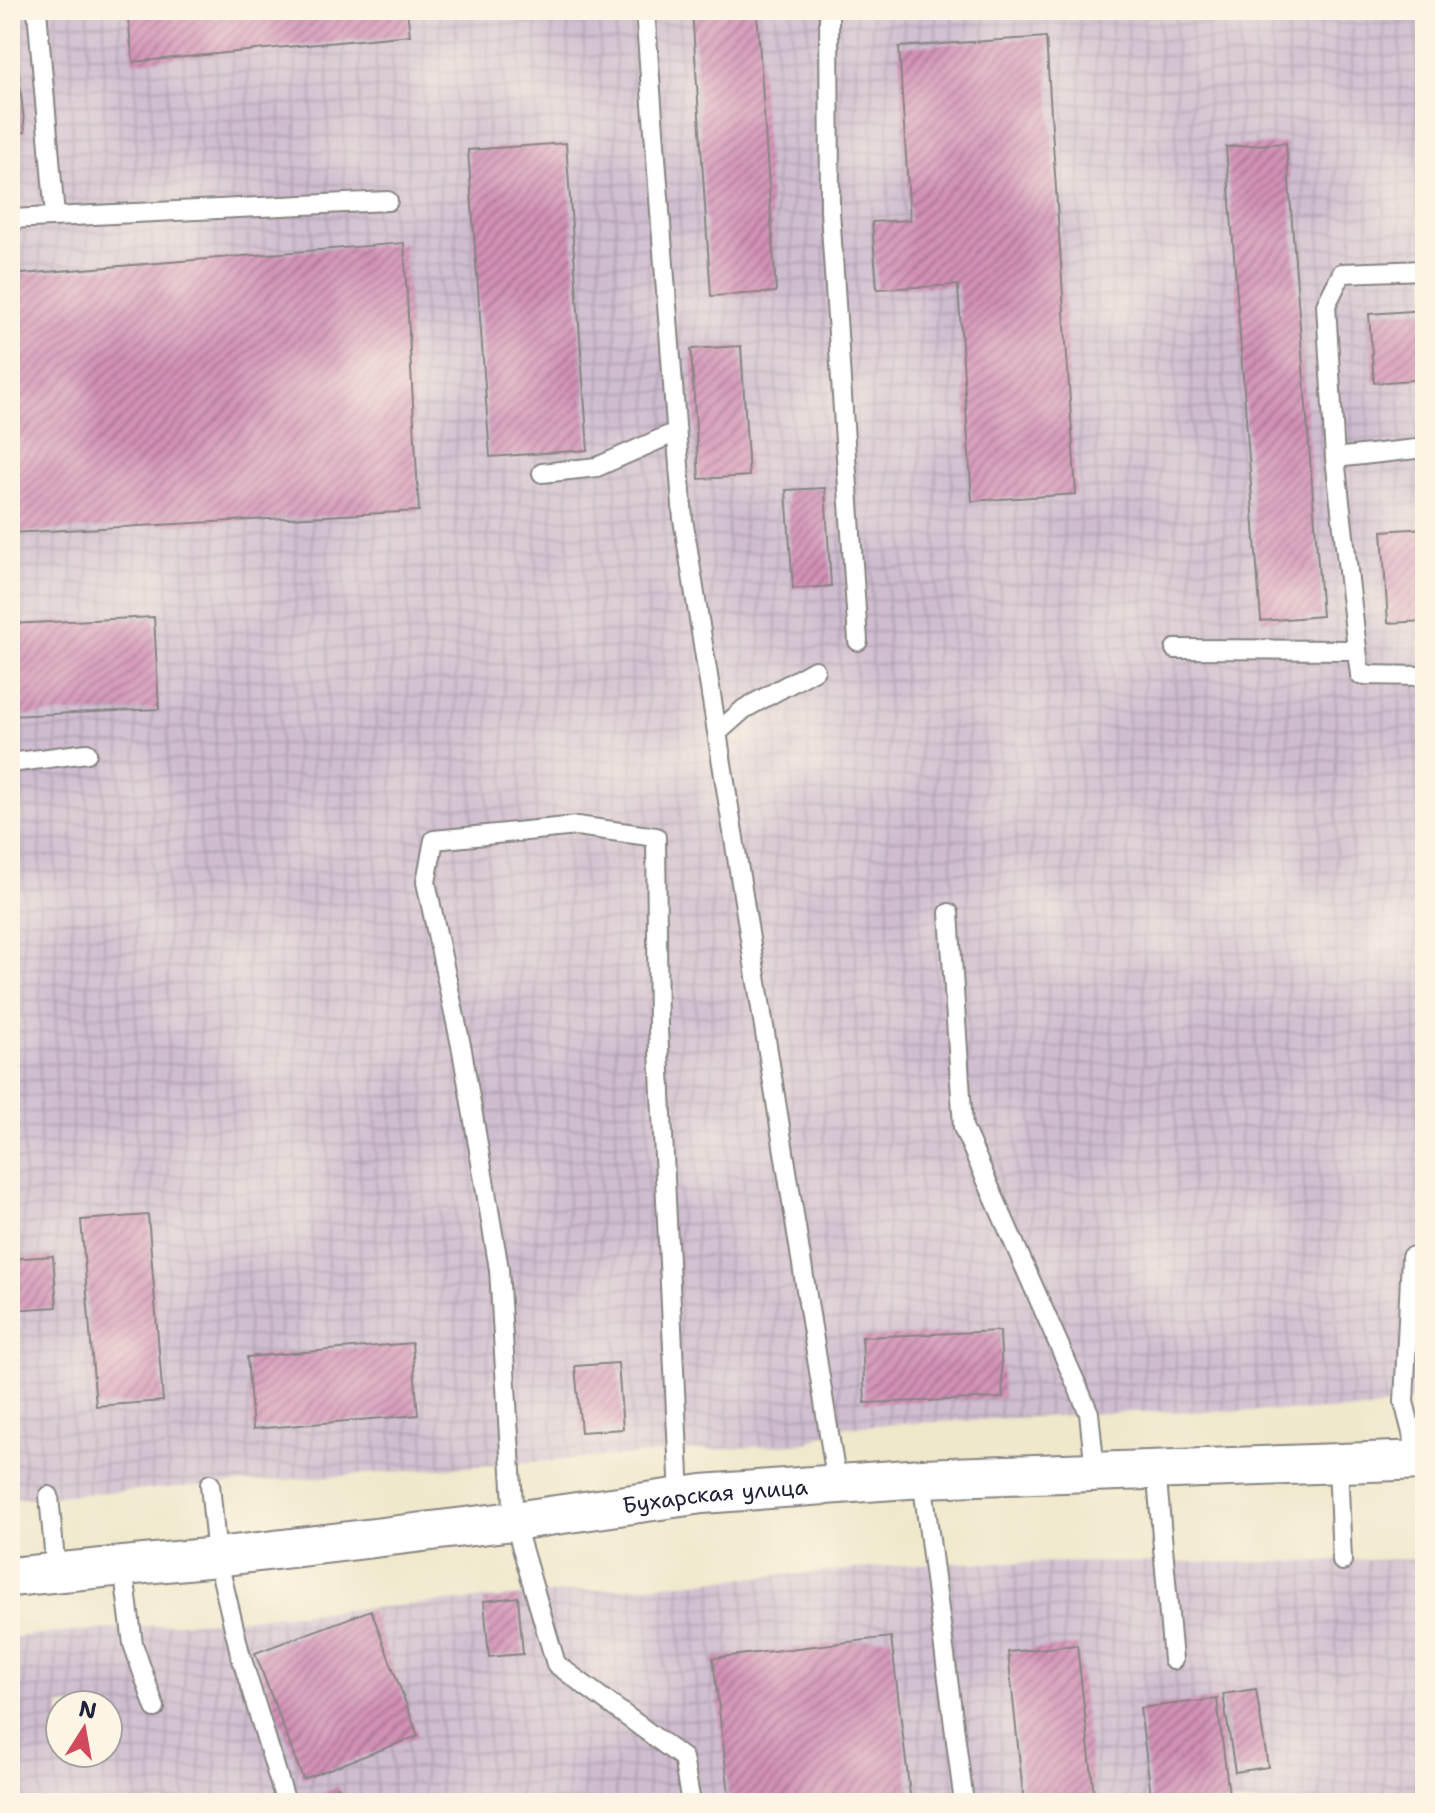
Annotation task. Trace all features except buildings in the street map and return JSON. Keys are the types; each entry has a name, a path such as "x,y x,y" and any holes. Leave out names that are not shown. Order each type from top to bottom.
{"street":[{"name":"Бухарская улица","path":"10,1577 217,1557 514,1521 680,1497 922,1478 1422,1460"}],"lane":[{"path":"37,10 55,216"},
{"path":"645,10 683,519 837,1484"},
{"path":"829,10 830,211 858,641"},
{"path":"10,219 388,201"},
{"path":"1425,270 1342,273 1326,305 1335,458 1360,675 1425,676"},
{"path":"542,473 597,467 676,432"},
{"path":"1335,458 1425,448"},
{"path":"1175,649 1357,650"},
{"path":"717,733 744,709 815,670"},
{"path":"10,763 87,753"},
{"path":"680,1497 658,1029 656,837 577,826 434,840 426,882 462,1050 499,1269 514,1521 556,1664 683,1758 691,1803"},
{"path":"949,913 963,1127 1089,1413 1095,1471"},
{"path":"1422,1460 1404,1402 1411,1257 1425,1252"},
{"path":"1338,1463 1342,1561"},
{"path":"1156,1468 1173,1660"},
{"path":"922,1478 964,1803"},
{"path":"210,1484 217,1557 240,1653 286,1803"},
{"path":"49,1496 56,1572"},
{"path":"123,1566 133,1644 155,1708"}],"shaded area":[{"path":"10,10 1425,10 1425,1397 1369,1410 1130,1412 839,1427 807,1443 10,1499"},
{"path":"1425,1559 1425,1803 10,1803 10,1637 932,1563"}]}
